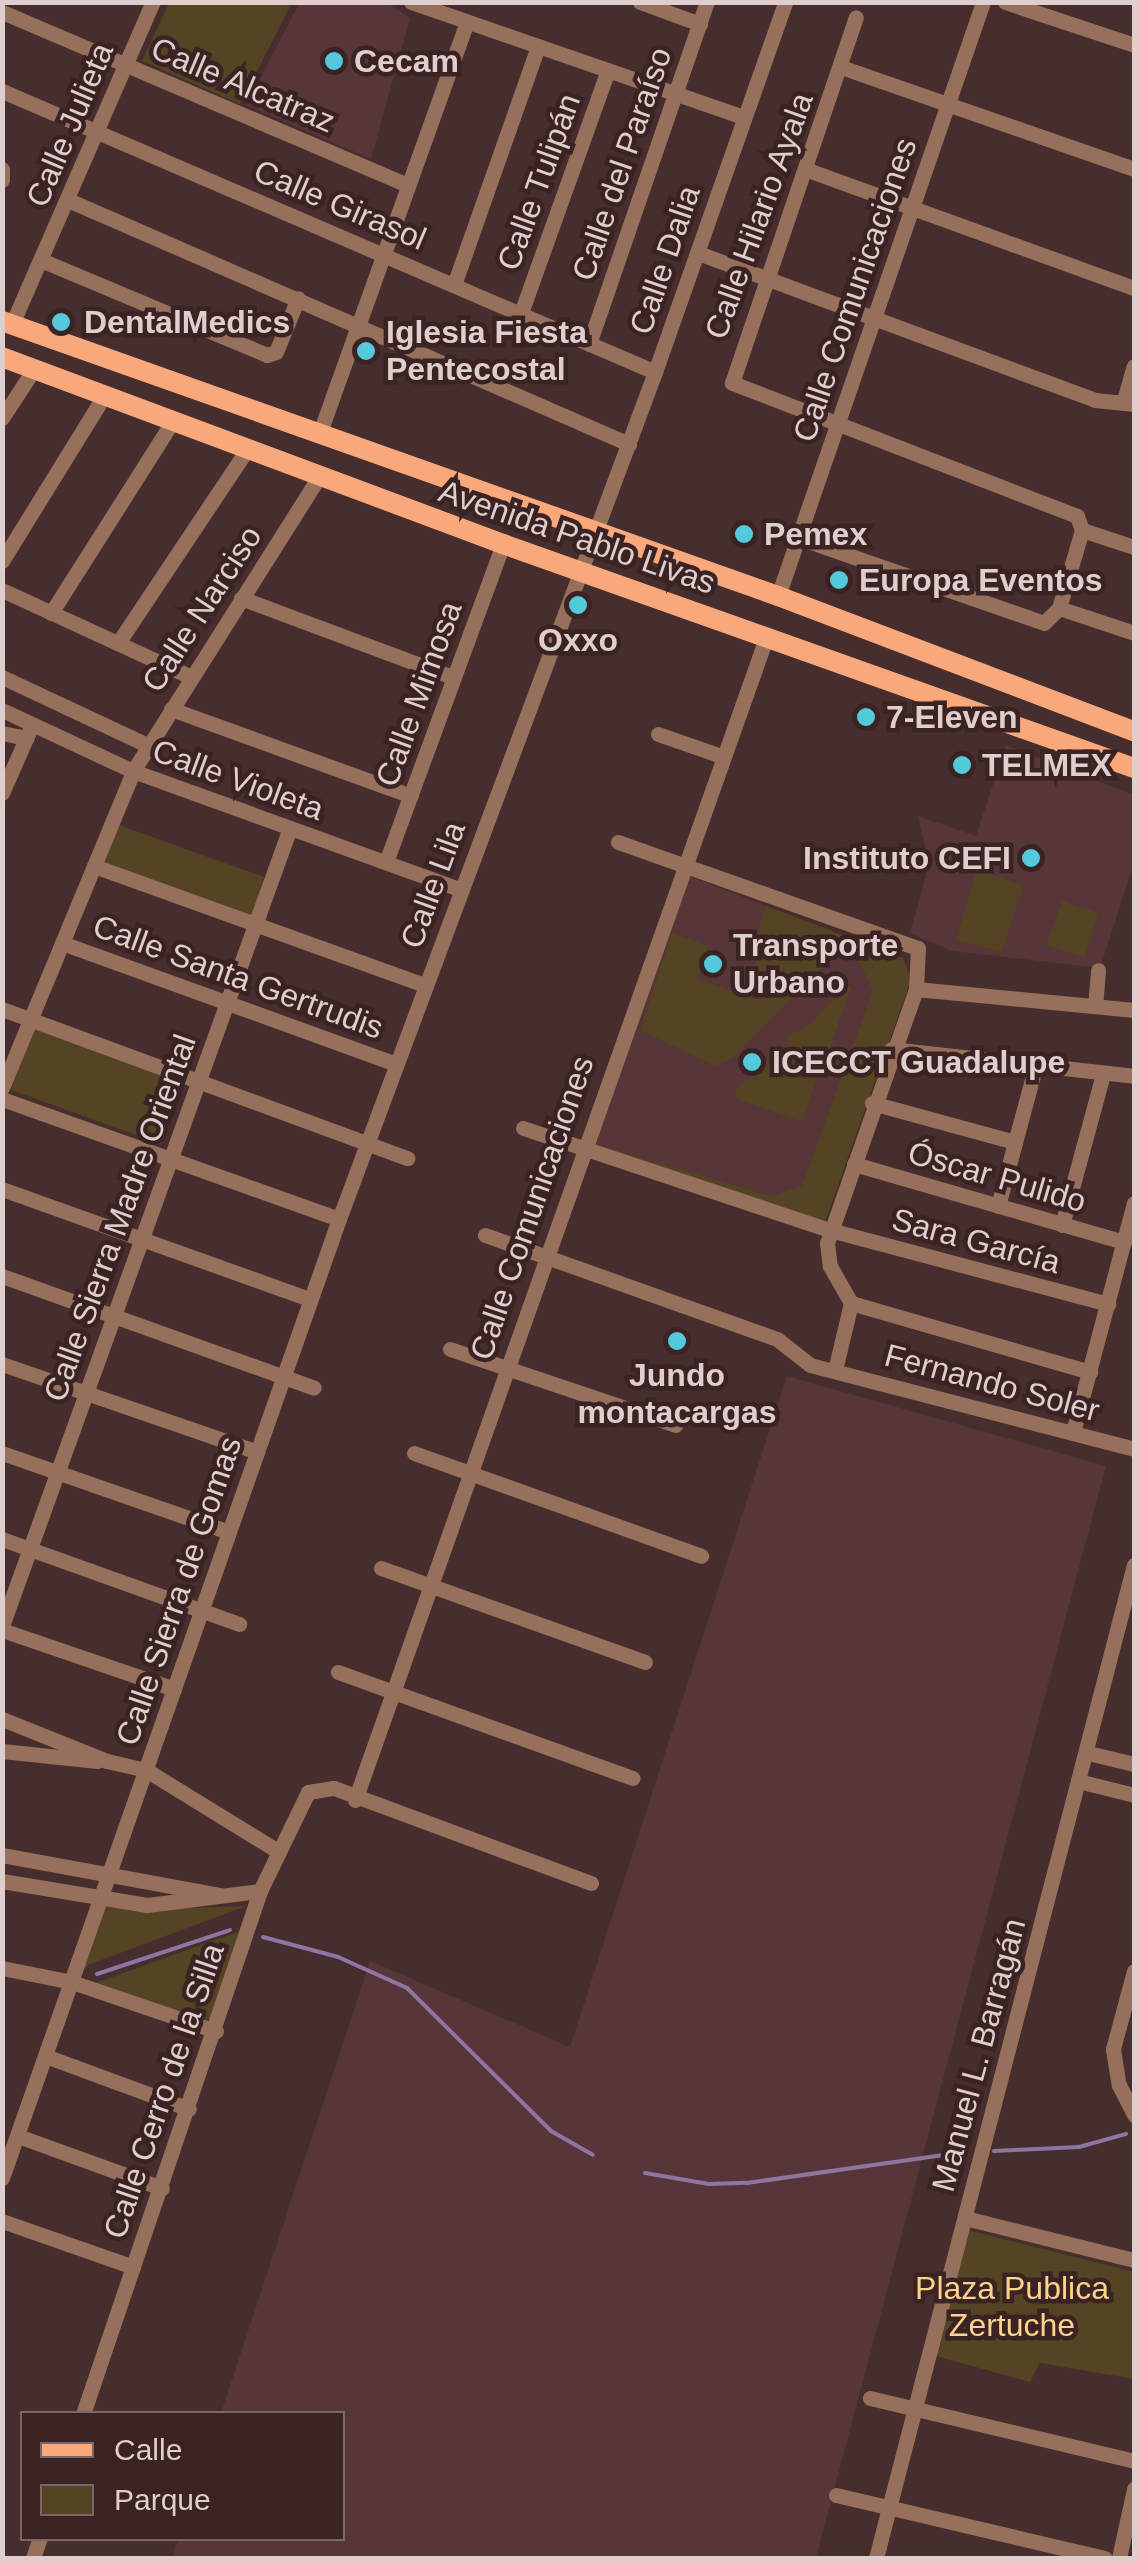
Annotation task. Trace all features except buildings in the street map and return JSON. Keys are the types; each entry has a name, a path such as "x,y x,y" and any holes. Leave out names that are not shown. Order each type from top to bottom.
{"main road":[{"name":"Avenida Pablo Livas","path":"7,322 594,534 778,596 1134,730"},
{"name":"Avenida Pablo Livas","path":"2,357 502,544 1134,768"}],"street":[{"name":"Calle Julieta","path":"7,322 41,260 154,2"},
{"path":"640,2 700,24"},
{"name":"Calle del Paraíso","path":"589,344 707,2"},
{"name":"Calle Dalia","path":"594,534 656,372 785,2"},
{"name":"Calle Comunicaciones","path":"778,596 984,2"},
{"path":"1005,2 1134,45"},
{"path":"418,4 466,24 744,117"},
{"name":"Calle Alcatraz","path":"2,12 408,185"},
{"name":"Calle Hilario Ayala","path":"837,423 732,384 856,17"},
{"path":"319,435 466,24"},
{"path":"455,282 538,46"},
{"path":"841,68 1134,170"},
{"name":"Calle Tulipán","path":"521,313 608,70"},
{"name":"Calle Girasol","path":"2,91 382,255 455,282 656,372"},
{"path":"2,169 2,180"},
{"path":"806,169 1134,288"},
{"path":"68,200 629,444"},
{"path":"698,252 1095,400 1129,402 1134,366"},
{"path":"41,260 268,356 276,352 298,298"},
{"path":"2,418 34,369"},
{"path":"2,561 104,396"},
{"path":"51,612 173,421"},
{"path":"837,423 1134,545"},
{"path":"118,643 246,451"},
{"name":"Calle Narciso","path":"2,1088 147,745 319,477"},
{"path":"796,537 1044,623 1059,608 1082,524"},
{"name":"Calle Lila","path":"338,1219 594,534"},
{"name":"Calle Mimosa","path":"386,862 502,544"},
{"path":"2,590 191,677"},
{"path":"241,598 452,677"},
{"path":"1059,608 1134,633"},
{"name":"Calle Comunicaciones","path":"355,1800 580,1149 767,635"},
{"path":"2,676 147,745"},
{"name":"Calle Violeta","path":"2,710 29,732 461,890"},
{"path":"170,710 411,796"},
{"path":"2,792 29,732"},
{"name":"Calle Violeta","path":"2,733 29,732"},
{"path":"658,734 721,756"},
{"name":"Calle Sierra Madre Oriental","path":"2,1628 290,828"},
{"path":"618,842 912,943 920,956 916,988 890,1048 830,1230 830,1266 851,1303 835,1370"},
{"path":"94,866 425,986"},
{"name":"Calle Santa Gertrudis","path":"62,943 396,1064"},
{"path":"1095,1006 1098,970"},
{"path":"916,988 1134,1010"},
{"path":"2,1009 368,1140 408,1158"},
{"path":"890,1048 1034,1068 1134,1076"},
{"path":"998,1206 1034,1068"},
{"path":"1062,1224 1104,1074"},
{"path":"2,1099 338,1219"},
{"path":"872,1103 1015,1142"},
{"name":"Sara García","path":"523,1128 830,1230 1108,1304"},
{"name":"Óscar Pulido","path":"854,1164 1124,1242"},
{"path":"2,1188 310,1299"},
{"path":"1073,1432 1134,1203"},
{"name":"Calle Sierra de Gomas","path":"2,2178 48,2058 338,1219"},
{"name":"Fernando Soler","path":"484,1236 776,1339 803,1361 1134,1449"},
{"path":"2,1276 314,1388"},
{"path":"851,1303 1090,1372"},
{"path":"450,1348 676,1425"},
{"path":"2,1364 257,1452"},
{"path":"2,1453 229,1532"},
{"path":"414,1453 702,1556"},
{"path":"2,1539 239,1624"},
{"name":"Manuel L. Barragán","path":"876,2558 1134,1564"},
{"path":"381,1568 646,1662"},
{"path":"2,1628 174,1690"},
{"path":"338,1672 632,1778"},
{"path":"2,1719 108,1761 146,1770 276,1850"},
{"path":"2,1751 57,1762 108,1761"},
{"path":"1088,1752 1134,1764"},
{"path":"1078,1782 1134,1795"},
{"name":"Calle Cerro de la Silla","path":"84,2411 276,1850 308,1792 326,1787 355,1800"},
{"path":"355,1800 591,1883"},
{"path":"2,1856 227,1896"},
{"path":"2,1881 100,1899 175,1904 260,1890"},
{"path":"2,1968 72,1982 216,2031"},
{"path":"1134,1970 1113,2059 1134,2116"},
{"path":"48,2058 189,2109"},
{"path":"18,2136 162,2188"},
{"path":"965,2218 1134,2260"},
{"path":"2,2221 133,2266"},
{"path":"870,2398 1134,2461"},
{"path":"1119,2558 1134,2489"},
{"path":"836,2495 1104,2558"}],"shaded area":[{"name":"Cecam","path":"300,2 387,3 410,18 371,159 246,105"},
{"name":"Instituto CEFI","path":"1006,745 1134,795 1134,863 1100,968 952,951 910,933 929,864 918,816 976,836"},
{"name":"ICECCT Guadalupe","path":"688,876 903,958 824,1225 592,1149"},
{"path":"787,1376 1106,1466 816,2558 172,2558 177,2541 345,2541 345,2411 222,2411 370,1961 570,2047"}],"green space":[{"path":"169,3 292,3 240,104 142,61"},
{"path":"116,824 264,877 252,917 104,864"},
{"path":"977,870 1023,885 1002,952 956,940"},
{"path":"1062,901 1099,913 1084,958 1046,945"},
{"path":"766,906 903,958 911,980 824,1225 594,1144 771,1196 802,1186 873,991 859,961 832,958 733,1057 715,1066 640,1030 672,933 708,946 697,979 758,1000 766,975 753,970 759,955 772,959 776,944 756,937"},
{"path":"847,981 851,988 827,1056 787,1048 788,1034 805,1029 837,996 836,982"},
{"path":"35,1027 184,1082 161,1144 11,1090"},
{"path":"767,1062 816,1079 803,1122 736,1099 736,1089"},
{"path":"100,1906 246,1906 88,1965 76,1979"},
{"path":"251,1927 213,2021 90,1985"},
{"name":"Plaza Publica Zertuche","path":"967,2230 1134,2272 1134,2379 1040,2363 1030,2382 936,2356"}],"waterway":[{"path":"97,1974 230,1930"},
{"path":"263,1937 338,1957 407,1988 551,2131 593,2155"},
{"path":"994,2151 1079,2147 1126,2134"},
{"path":"645,2173 709,2184 747,2183 965,2152"}],"place":[{"name":"Cecam","path":"334,61"},
{"name":"DentalMedics","path":"61,322"},
{"name":"Iglesia Fiesta Pentecostal","path":"366,351"},
{"name":"Pemex","path":"744,534"},
{"name":"Europa Eventos","path":"839,580"},
{"name":"Oxxo","path":"578,605"},
{"name":"7-Eleven","path":"866,717"},
{"name":"TELMEX","path":"962,765"},
{"name":"Instituto CEFI","path":"1031,858"},
{"name":"Transporte Urbano","path":"713,964"},
{"name":"ICECCT Guadalupe","path":"752,1062"},
{"name":"Jundo montacargas","path":"677,1341"}]}
